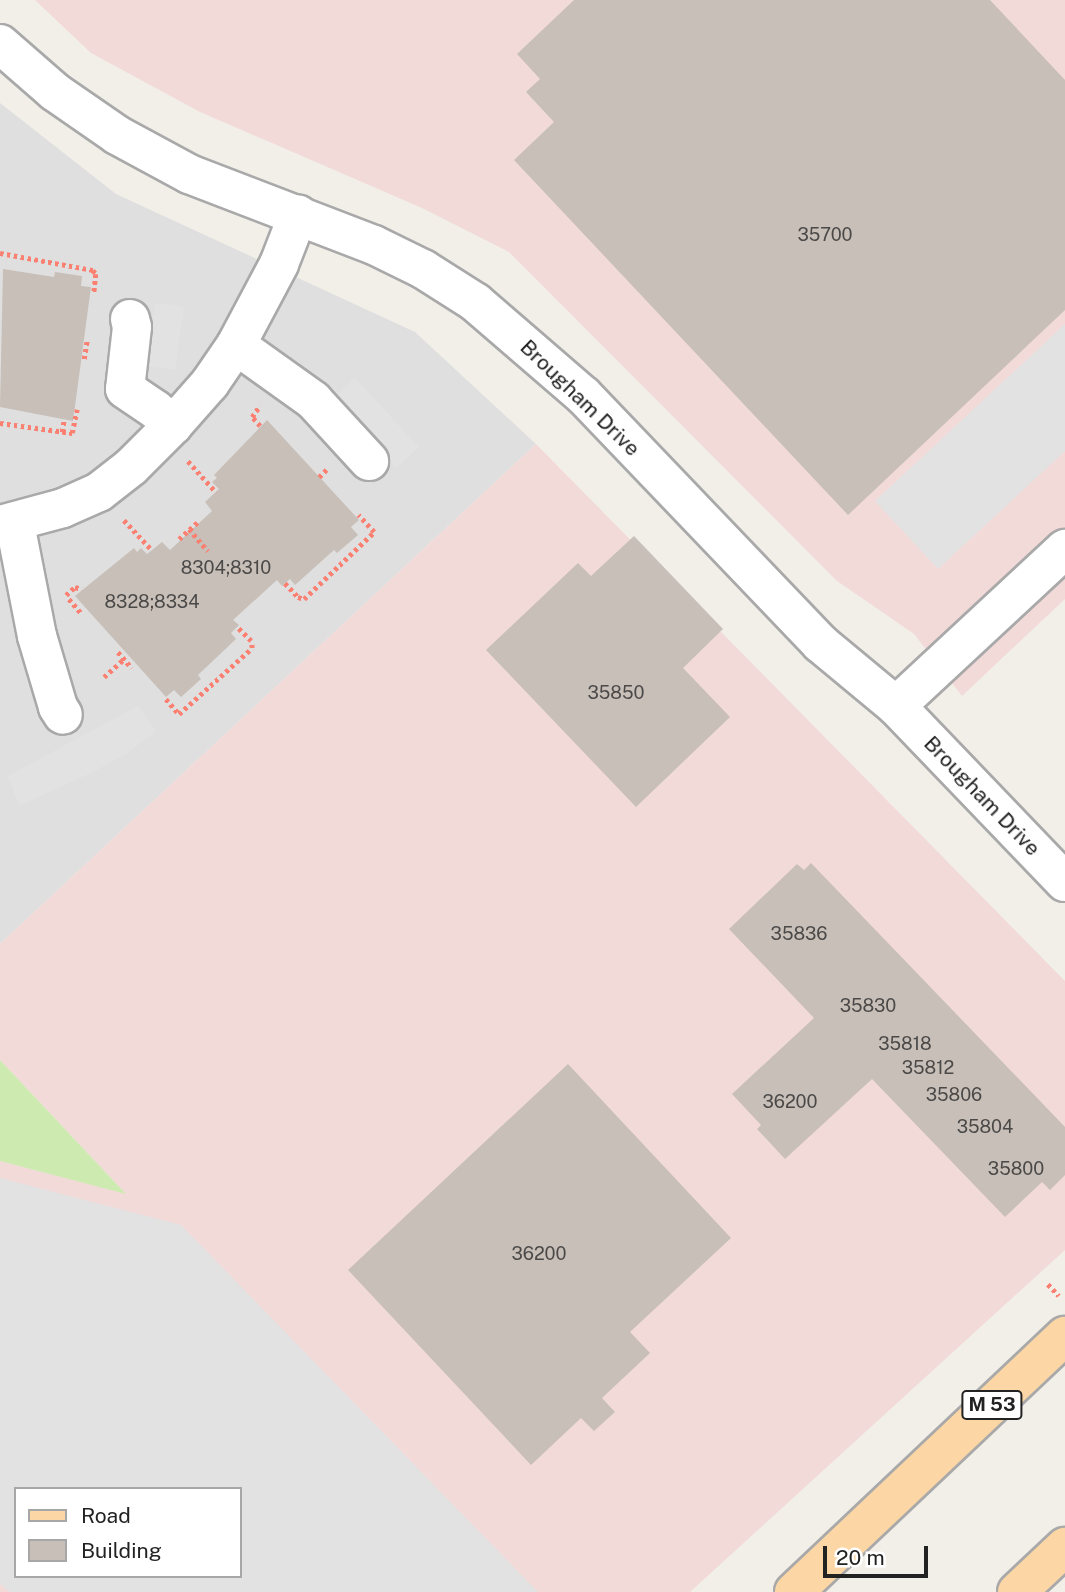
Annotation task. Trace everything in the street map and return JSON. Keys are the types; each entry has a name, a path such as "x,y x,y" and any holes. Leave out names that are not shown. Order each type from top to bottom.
{"main road":[{"name":"M 53","path":"794,1592 1065,1336"},
{"path":"1017,1592 1065,1547"}],"street":[{"name":"Brougham Drive","path":"0,44 55,92 117,135 189,174 374,244 423,269 475,302 584,396 820,643 897,706 1065,883"},
{"path":"63,715 58,707 37,636 8,524 63,508 99,492 131,467 180,442 210,383 236,345 279,264 298,215"},
{"path":"130,319 132,327 125,389 156,410 180,442"},
{"path":"236,345 307,394 369,461"},
{"path":"897,706 1065,549"}],"path":[{"path":"0,253 93,270 96,274 94,292"},
{"path":"84,359 88,339"},
{"path":"260,426 252,417 262,404"},
{"path":"0,423 62,432 75,430 77,410"},
{"path":"62,432 64,420"},
{"path":"180,442 216,492"},
{"path":"120,515 152,550"},
{"path":"285,583 298,597 304,599 374,532 358,515"},
{"path":"179,538 198,522"},
{"path":"189,529 208,551"},
{"path":"65,596 75,587 82,589"},
{"path":"166,699 179,714 252,648 251,641 237,627"},
{"path":"118,652 132,668"},
{"path":"104,677 124,659"},
{"path":"1048,1284 1059,1296"}],"shaded area":[{"path":"35,0 1065,0 1065,599 962,696 914,634 837,581 509,252 422,208 200,112 91,53"},
{"path":"0,103 116,194 415,332 536,444 0,944"},
{"path":"155,303 184,307 175,370 146,365"},
{"path":"1065,324 1065,451 938,569 875,501"},
{"path":"355,378 419,447 396,468 333,399"},
{"path":"536,444 1065,981 1065,1250 690,1592 0,1592 0,1161 125,1193 0,1060 0,944"},
{"path":"138,706 156,731 126,754 19,806 8,776"},
{"path":"0,1178 181,1225 538,1592 10,1592 0,1584"}],"green space":[{"path":"0,1060 126,1194 0,1161"}],"building":[{"path":"574,0 990,0 1065,80 1065,310 848,515 514,160 554,122 526,92 540,79 517,54"},
{"path":"3,269 54,277 55,272 82,276 81,286 91,287 73,421 0,407"},
{"path":"267,420 359,520 351,527 358,535 337,553 334,550 295,585 290,579 282,586 277,580 233,620 239,625 231,633 236,639 198,675 201,679 181,697 174,690 166,697 75,596 134,548 137,552 141,548 147,554 162,542 170,550 212,511 205,502 219,489 212,482 217,478 214,475"},
{"path":"634,536 723,629 683,668 730,717 636,807 486,650 578,563 591,576"},
{"path":"811,863 1065,1127 1065,1175 1050,1190 1042,1182 1005,1217 872,1079 785,1159 757,1129 761,1125 732,1094 814,1018 729,929 797,864 804,870"},
{"path":"568,1064 731,1238 630,1332 650,1353 602,1398 615,1412 594,1431 581,1418 531,1465 348,1270"}]}
